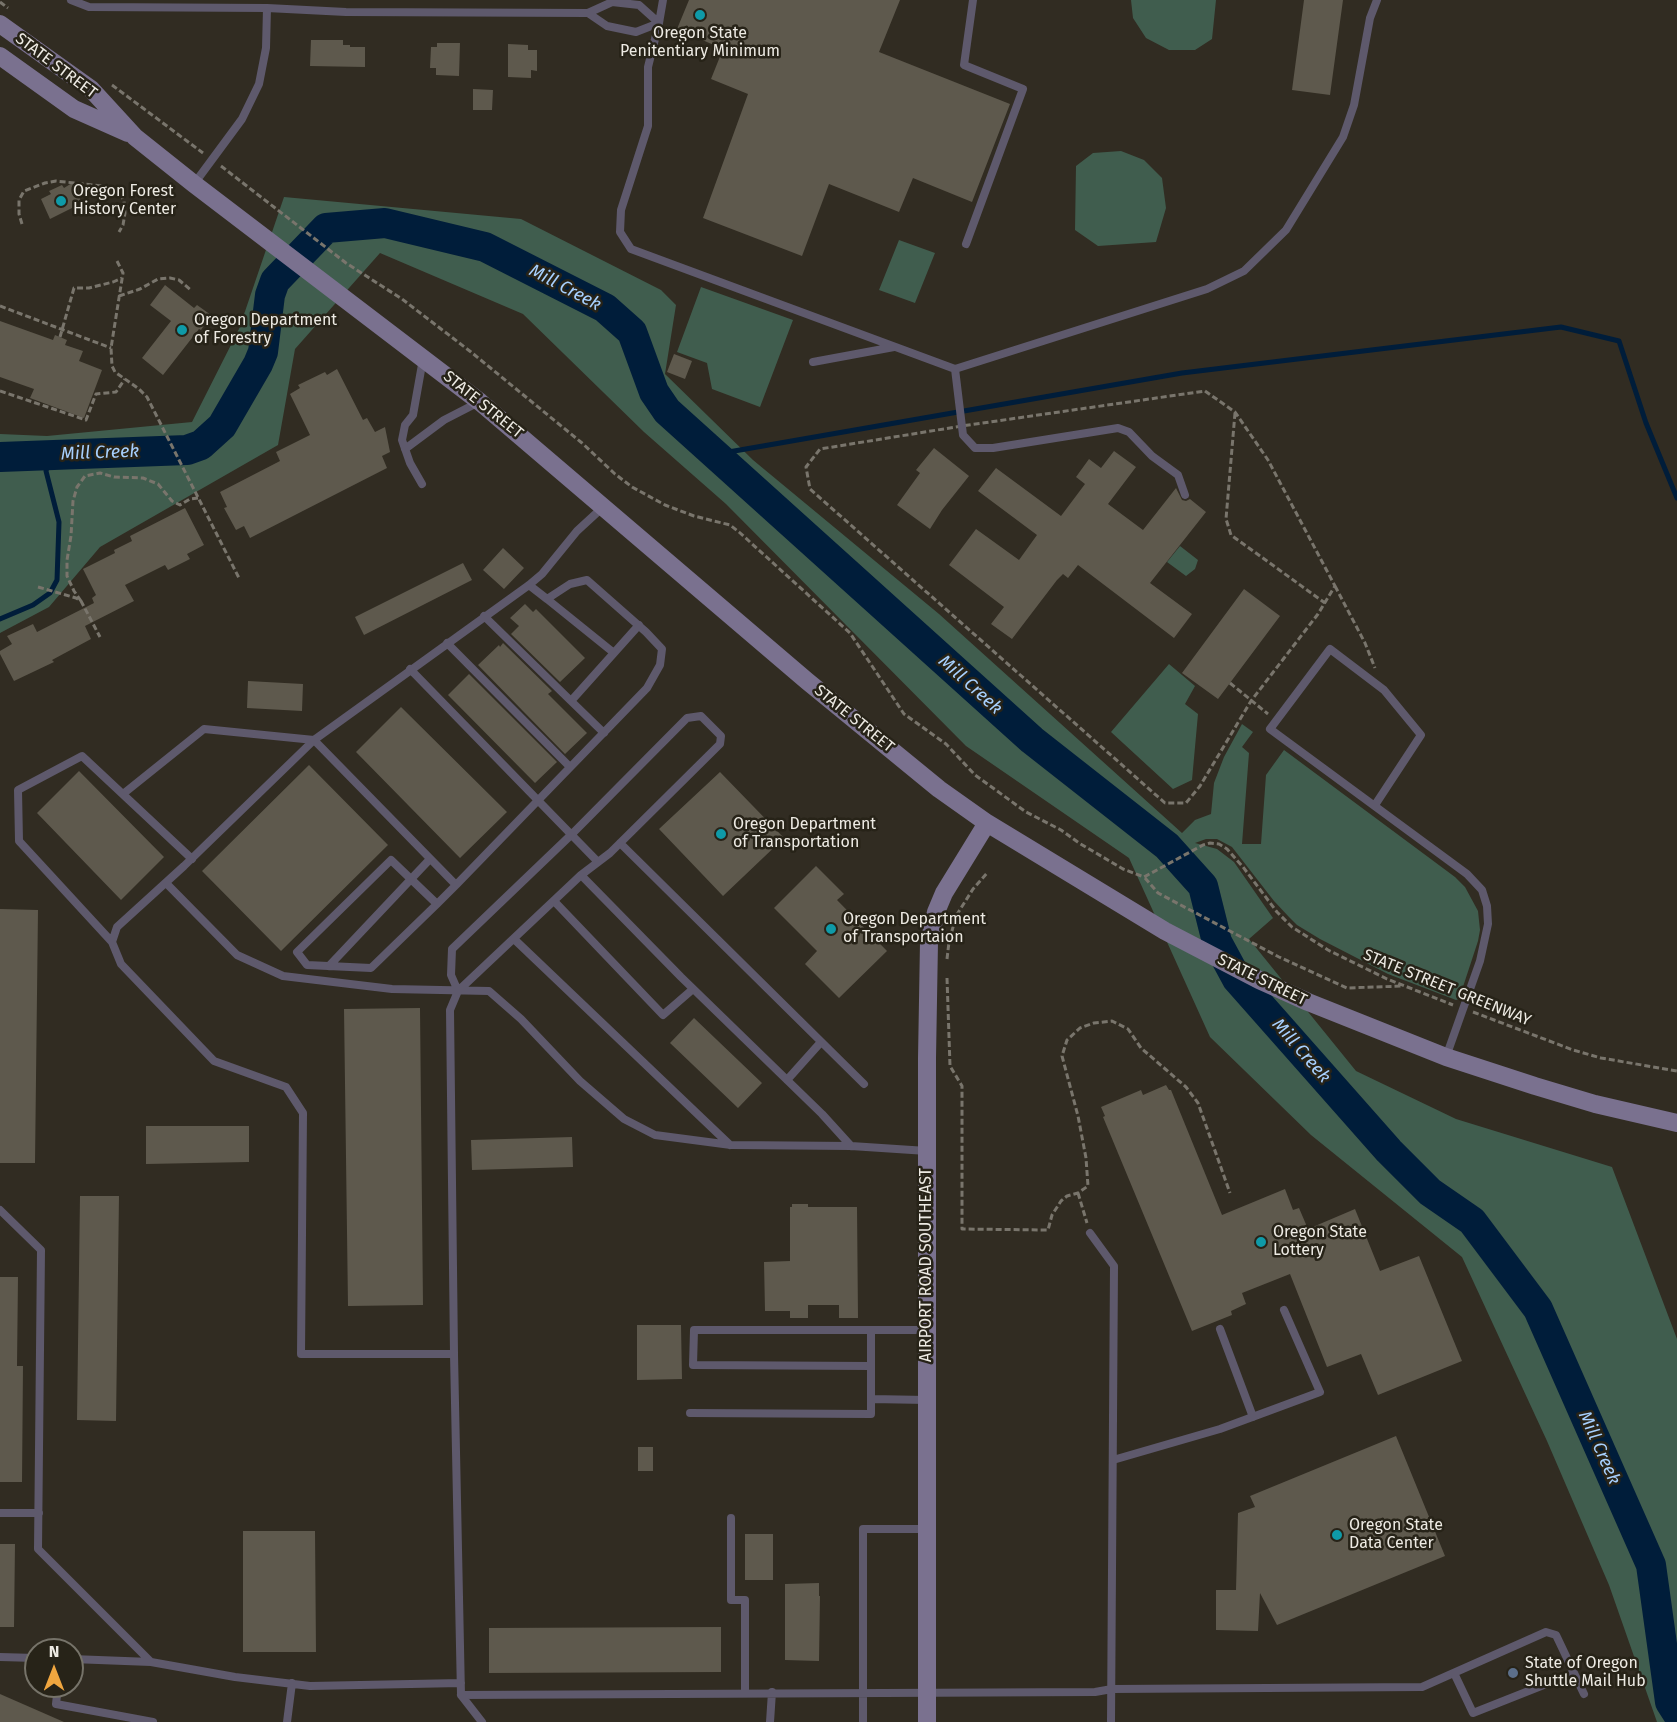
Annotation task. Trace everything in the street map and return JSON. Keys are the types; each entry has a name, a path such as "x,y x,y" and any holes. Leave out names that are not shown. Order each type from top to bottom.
{"main road":[{"name":"STATE STREET","path":"5,16 91,89 135,137 480,402 807,681 939,789 987,824 1165,931 1259,980 1308,1002 1446,1057 1585,1101 1677,1123"},
{"name":"STATE STREET","path":"0,56 74,109 135,137"},
{"name":"AIRPORT ROAD SOUTHEAST","path":"927,1722 929,942 936,912 944,893 987,824"}],"lane":[{"path":"71,0 90,7 267,8 346,12 588,13 612,2 639,5 659,23"},
{"path":"663,0 648,67 648,126 621,210 620,232 631,249 955,369 1207,289 1244,271 1287,230 1343,137 1354,105 1370,18 1377,0"},
{"path":"966,244 1023,89 964,65 973,0"},
{"path":"194,184 242,119 259,84 266,48 267,8"},
{"path":"588,13 607,26 636,33 659,23"},
{"path":"813,362 895,347"},
{"path":"422,484 402,440 405,425 413,415 423,357"},
{"path":"955,369 963,435 975,448 993,448 1118,428 1130,432 1152,456 1178,475 1185,495"},
{"path":"405,449 444,420 480,402"},
{"path":"112,942 117,927 192,859 314,740 529,585 542,574 577,531 604,506"},
{"path":"437,904 391,860 297,952 307,965 371,968 437,904 456,885 646,688 660,665 662,648 639,625 586,580 570,584 547,599"},
{"path":"529,585 614,653"},
{"path":"484,616 604,733"},
{"path":"571,701 639,625"},
{"path":"447,643 570,767"},
{"path":"1375,805 1421,735 1384,690 1330,649 1270,729 1467,874 1482,890 1487,906 1488,924 1480,961 1446,1057"},
{"path":"410,669 598,862"},
{"path":"458,991 451,975 452,949 572,834 687,718 701,716 721,736 720,744 610,853 582,875 458,991 450,1010 461,1695 482,1722"},
{"path":"123,794 204,729 314,740 456,885"},
{"path":"192,859 82,756 18,790 19,841 112,942 121,964 214,1061 286,1087 303,1113 301,1354 454,1354"},
{"path":"620,843 864,1084"},
{"path":"329,966 430,860"},
{"path":"582,875 851,1146"},
{"path":"166,883 237,955 283,976 392,989 489,991 521,1019 580,1081 624,1119 655,1134 731,1145 851,1146 927,1151"},
{"path":"554,901 663,1015 693,989"},
{"path":"514,939 731,1145"},
{"path":"787,1080 821,1042"},
{"path":"0,1210 41,1250 38,1549 151,1662"},
{"path":"1090,1233 1114,1266 1111,1722"},
{"path":"1113,1460 1220,1430 1320,1392 1284,1310"},
{"path":"1220,1329 1253,1417"},
{"path":"871,1366 693,1365 694,1330 927,1330"},
{"path":"690,1413 871,1414 871,1331"},
{"path":"871,1400 927,1400"},
{"path":"0,1513 39,1513"},
{"path":"731,1518 731,1599 745,1599 745,1693"},
{"path":"863,1722 863,1529 927,1529"},
{"path":"461,1695 1095,1692 1112,1689 1422,1687 1546,1632 1556,1635 1584,1694"},
{"path":"0,1658 24,1658"},
{"path":"84,1659 151,1662 235,1677 310,1686 461,1683"},
{"path":"1454,1673 1473,1713 1574,1673"},
{"path":"287,1722 292,1683"},
{"path":"770,1722 772,1692"},
{"path":"57,1698 56,1704 153,1722"}],"path":[{"path":"0,2 5,16"},
{"path":"111,84 346,262 402,298 582,443 615,474 647,496 694,516 730,525 850,633 904,714 946,744 975,775 1026,812 1061,830 1123,869 1144,877 1158,893 1279,957 1347,988 1405,986"},
{"path":"22,224 19,200 24,191 56,181 111,187 120,193 124,201 125,213 119,232"},
{"path":"117,261 123,273 111,348 112,366 115,372 147,397 239,578"},
{"path":"60,337 74,288 89,288 122,278"},
{"path":"118,296 140,289 158,279 170,278 178,280 192,291"},
{"path":"0,306 111,348"},
{"path":"0,391 86,420 96,394 116,392 125,380"},
{"path":"1335,586 1325,603 1251,701 1200,786 1186,802 1165,803 810,489 806,467 820,449 961,424 1205,391 1235,412 1268,460 1365,642 1384,690"},
{"path":"1235,412 1226,519 1231,535 1325,603"},
{"path":"100,637 67,576 73,501 77,487 85,476 100,473 114,477 143,478 158,484 172,501 180,505 190,499 199,498"},
{"path":"38,587 81,601"},
{"path":"1230,683 1277,720"},
{"name":"STATE STREET GREENWAY","path":"1144,877 1203,845 1219,844 1227,849 1243,867 1277,912 1298,932 1328,950 1387,979 1532,1036 1601,1058 1677,1071"},
{"path":"987,873 973,889 956,916 949,942 946,968 950,1066 962,1086 962,1229 1048,1230 1052,1215 1060,1201 1088,1186 1086,1158 1078,1116 1062,1056 1067,1040 1080,1028 1094,1023 1112,1021 1128,1029 1141,1048 1186,1087 1198,1103 1230,1192"},
{"path":"1078,1193 1090,1233"}],"green space":[{"path":"1131,0 1216,0 1212,39 1195,50 1169,50 1146,38 1133,18"},
{"path":"1121,151 1144,160 1162,178 1166,208 1156,242 1098,246 1075,230 1076,166 1093,153"},
{"path":"284,197 521,219 661,290 676,305 665,374 753,460 939,614 1182,833 1195,820 1211,814 1214,783 1224,757 1242,724 1253,732 1242,747 1249,753 1242,844 1261,844 1266,775 1284,750 1455,877 1465,887 1478,911 1480,930 1459,999 1456,1000 1388,974 1320,939 1297,925 1289,917 1232,847 1217,839 1206,839 1195,843 1217,849 1234,862 1273,918 1249,939 1356,1071 1456,1119 1612,1167 1677,1339 1677,1722 1657,1722 1609,1585 1547,1441 1462,1257 1311,1135 1210,1037 1129,858 966,746 726,504 644,432 523,314 380,253 295,349 278,445 100,547 49,607 0,633 0,434 47,436 192,422 239,329"},
{"path":"899,240 935,253 915,303 879,290"},
{"path":"701,287 793,320 760,407 712,389 707,363 677,352"},
{"path":"1180,546 1198,560 1195,569 1186,576 1167,562"},
{"path":"1169,664 1195,686 1185,704 1198,714 1192,780 1173,789 1111,732"}],"building":[{"path":"689,0 900,0 879,52 1010,104 972,202 913,178 899,212 829,184 802,256 703,218 748,94 711,79 723,49 677,29"},
{"path":"1304,0 1343,0 1330,95 1292,90"},
{"path":"311,40 343,40 343,45 365,47 365,67 310,66"},
{"path":"437,43 460,43 459,76 436,75 436,68 430,68 431,47 437,47"},
{"path":"508,44 528,45 528,50 537,50 537,71 531,70 531,78 508,77"},
{"path":"473,89 493,90 492,110 473,110"},
{"name":"Oregon Forest History Center","path":"72,183 82,203 50,219 41,199 51,194 49,191 62,185 64,188"},
{"name":"Oregon Department of Forestry","path":"165,285 194,308 197,305 211,315 163,375 142,358 171,321 150,305"},
{"path":"0,321 53,340 55,335 67,340 65,345 83,351 79,361 102,370 84,418 30,398 34,389 0,377"},
{"path":"674,354 692,361 685,379 667,372"},
{"name":"Oregon Department of Forestry","path":"337,369 363,420 367,418 375,432 385,427 390,452 382,456 387,468 250,538 244,526 236,530 224,508 227,507 220,492 280,461 276,452 310,435 290,394 300,388 298,385"},
{"path":"934,448 969,476 930,529 897,505 920,473 916,470"},
{"path":"1114,451 1136,467 1108,504 1143,530 1176,488 1182,500 1190,499 1206,512 1150,583 1192,614 1174,638 1078,565 1068,578 1063,574 1057,580 1012,639 991,624 1004,607 949,565 976,529 1019,560 1037,535 978,491 996,468 1061,516 1085,484 1076,477 1089,459 1101,468"},
{"path":"185,508 204,545 187,554 190,559 168,570 165,565 125,585 134,601 85,626 91,639 52,660 54,662 14,681 0,654 0,651 12,644 7,636 33,624 37,632 94,603 92,598 96,595 83,569 115,553 114,550 132,541 130,536"},
{"path":"503,548 524,568 504,589 483,570"},
{"path":"463,563 472,580 364,635 355,617"},
{"path":"1244,589 1280,616 1218,699 1182,673"},
{"path":"525,604 533,612 536,609 585,658 560,682 511,634 519,626 510,618"},
{"path":"503,643 552,691 548,694 587,733 565,754 478,665"},
{"path":"469,674 557,762 535,783 448,695"},
{"path":"248,681 303,684 302,711 247,708"},
{"path":"401,707 507,812 460,858 356,752"},
{"path":"309,765 388,845 281,951 202,871"},
{"path":"79,771 164,857 121,900 37,813"},
{"name":"Oregon Department of Transportation","path":"720,772 784,838 723,896 659,829"},
{"name":"Oregon Department of Transportaion","path":"816,866 844,894 837,900 887,951 839,998 805,964 817,951 774,908"},
{"path":"0,909 38,910 35,1163 0,1163"},
{"path":"420,1008 423,1305 348,1306 344,1009"},
{"path":"694,1018 762,1083 738,1108 670,1043"},
{"name":"Oregon State Lottery","path":"1166,1085 1171,1090 1222,1215 1285,1189 1293,1210 1299,1208 1308,1229 1355,1209 1380,1271 1419,1256 1462,1361 1378,1395 1361,1354 1327,1367 1290,1274 1242,1293 1246,1304 1231,1311 1232,1315 1192,1331 1103,1117 1105,1116 1101,1107 1141,1090 1143,1095"},
{"path":"146,1126 249,1126 249,1162 146,1164"},
{"path":"572,1137 573,1167 472,1170 471,1140"},
{"path":"80,1196 119,1196 116,1421 77,1420"},
{"path":"792,1204 808,1204 808,1207 857,1207 858,1318 839,1318 839,1305 808,1305 808,1318 790,1318 790,1311 765,1311 764,1262 790,1261 790,1207"},
{"path":"0,1277 18,1277 17,1366 23,1366 22,1482 0,1482"},
{"path":"637,1325 681,1325 682,1379 637,1380"},
{"name":"Oregon State Data Center","path":"1396,1436 1445,1556 1277,1625 1260,1593 1258,1631 1216,1630 1216,1590 1236,1590 1238,1513 1255,1507 1250,1496"},
{"path":"638,1447 653,1447 653,1471 638,1471"},
{"path":"243,1531 315,1531 316,1652 243,1652"},
{"path":"745,1534 773,1534 773,1580 745,1580"},
{"path":"0,1544 15,1544 14,1627 0,1627"},
{"path":"819,1583 819,1661 785,1660 785,1584"},
{"path":"721,1627 721,1672 489,1673 489,1628"},
{"path":"0,1694 64,1722 0,1722"}],"waterway":[{"name":"Mill Creek","path":"0,457 187,450 201,445 222,426 258,364 263,352 270,295 275,281 326,228 385,223 485,247 605,308 632,332 654,392 667,411 1032,740 1167,846 1203,886 1217,942 1237,979 1389,1151 1430,1192 1472,1221 1538,1309 1651,1565 1670,1702 1677,1713"},
{"path":"717,454 1182,373 1561,327 1619,341 1646,423 1677,498"},
{"path":"0,619 33,605 50,593 57,580 59,522 46,471 51,455"}],"place":[{"name":"Oregon State Penitentiary Minimum","path":"700,15"},
{"name":"Oregon Forest History Center","path":"61,201"},
{"name":"Oregon Department of Forestry","path":"182,330"},
{"name":"Oregon Department of Transportation","path":"721,834"},
{"name":"Oregon Department of Transportaion","path":"831,929"},
{"name":"Oregon State Lottery","path":"1261,1242"},
{"name":"Oregon State Data Center","path":"1337,1535"},
{"name":"State of Oregon Shuttle Mail Hub","path":"1513,1673"}]}
